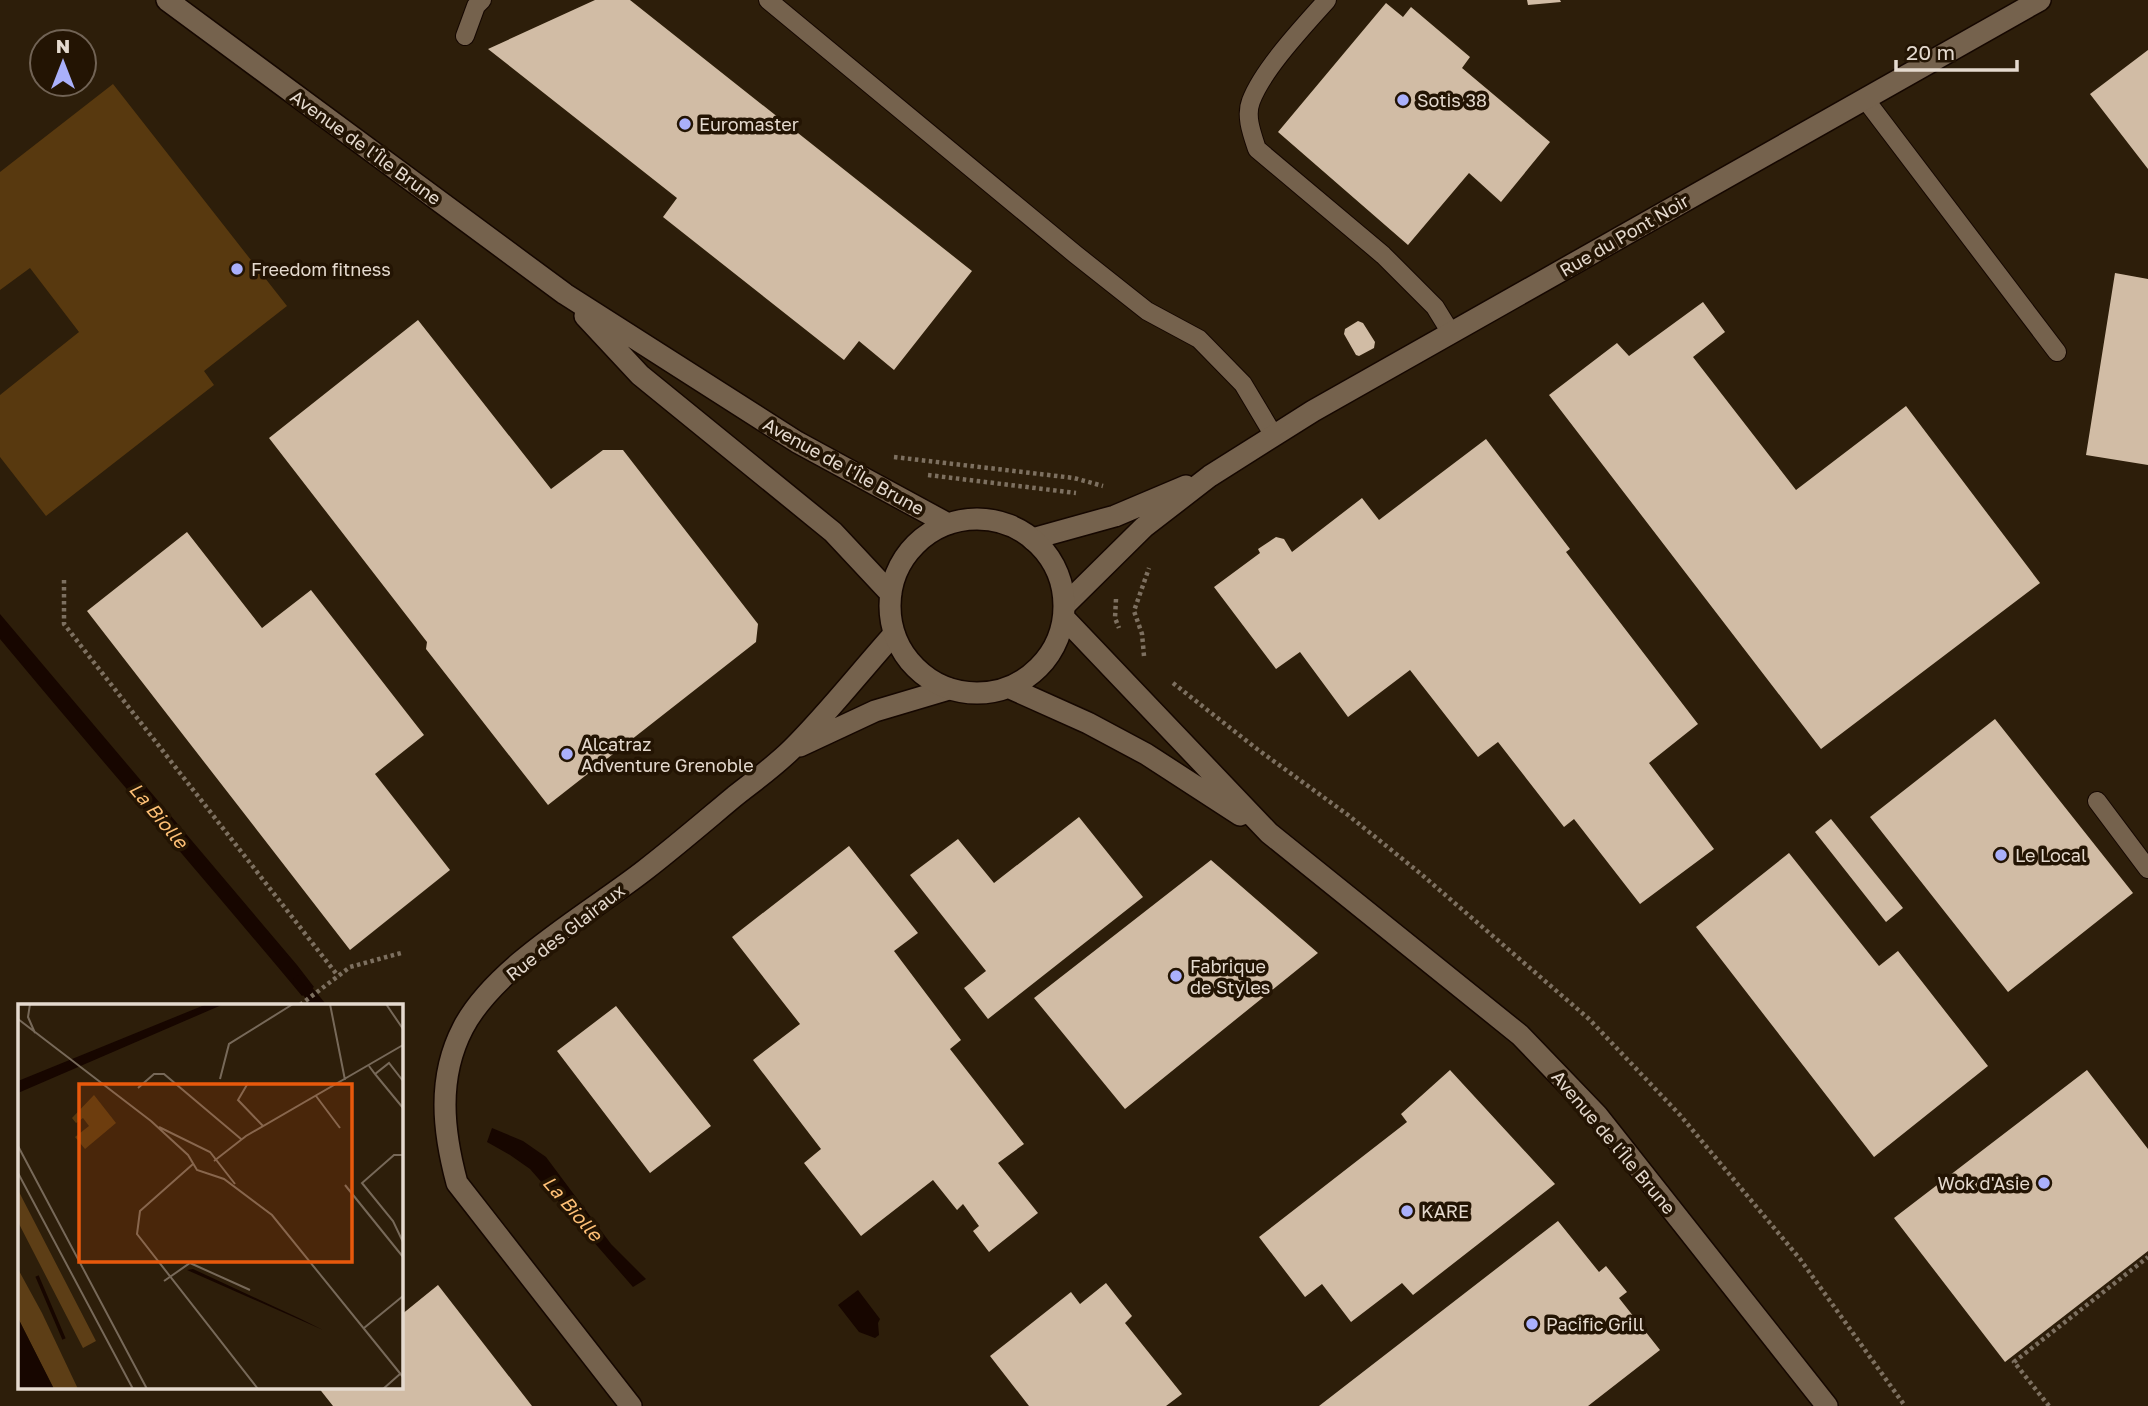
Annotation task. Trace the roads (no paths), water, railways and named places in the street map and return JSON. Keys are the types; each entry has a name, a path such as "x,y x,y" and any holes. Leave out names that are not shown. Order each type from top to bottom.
{"street":[{"name":"Avenue de l'Île Brune","path":"167,0 565,294 797,442 948,524"},
{"name":"Rue du Pont Noir","path":"1065,613 1144,527 1210,476 1451,333 2040,0"},
{"name":"Avenue de l'Île Brune","path":"565,294 640,374 833,533 891,594"},
{"name":"Rue du Pont Noir","path":"1032,539 1115,516 1210,476"},
{"path":"961,520 989,520 1016,527 1032,539 1055,566 1063,588 1065,613 1049,657 1032,675 1010,688 979,694 949,689 925,677 906,658 894,634 890,607 896,570 909,551 925,535 961,520"},
{"name":"Avenue de l'Île Brune","path":"1065,613 1269,833"},
{"name":"Rue des Glairaux","path":"631,1406 457,1183 449,1153 447,1128 445,1088 449,1060 464,1026 483,999 524,960 645,870 791,750 894,634"},
{"name":"Avenue de l'Île Brune","path":"1010,688 1088,723 1146,754 1269,833 1520,1035 1597,1115 1827,1406"},
{"name":"Rue des Glairaux","path":"791,750 875,710 949,689"}],"lane":[{"path":"465,36 476,6 482,0"},
{"path":"768,0 1137,303 1199,340 1243,384 1274,436"},
{"path":"1327,0 1274,63 1250,102 1250,128 1257,149 1383,255 1436,307 1451,333"},
{"path":"1865,99 2057,352"},
{"path":"2097,801 2148,869"}],"water":[{"path":"0,614 314,987 302,996 0,639"},
{"path":"492,1128 523,1141 546,1157 611,1244 646,1279 633,1287 530,1169 487,1142"},
{"path":"858,1290 880,1319 879,1335 875,1338 859,1332 838,1305"}],"waterway":[{"name":"La Biolle","path":"299,981 318,1004"}],"place":[{"name":"Sotis 38","path":"1403,100"},
{"name":"Euromaster","path":"685,124"},
{"name":"Freedom fitness","path":"237,269"},
{"name":"Alcatraz Adventure Grenoble","path":"567,754"},
{"name":"Le Local","path":"2001,855"},
{"name":"Fabrique de Styles","path":"1176,976"},
{"name":"Wok d'Asie","path":"2044,1183"},
{"name":"KARE","path":"1407,1211"},
{"name":"Pacific Grill","path":"1532,1324"}]}
